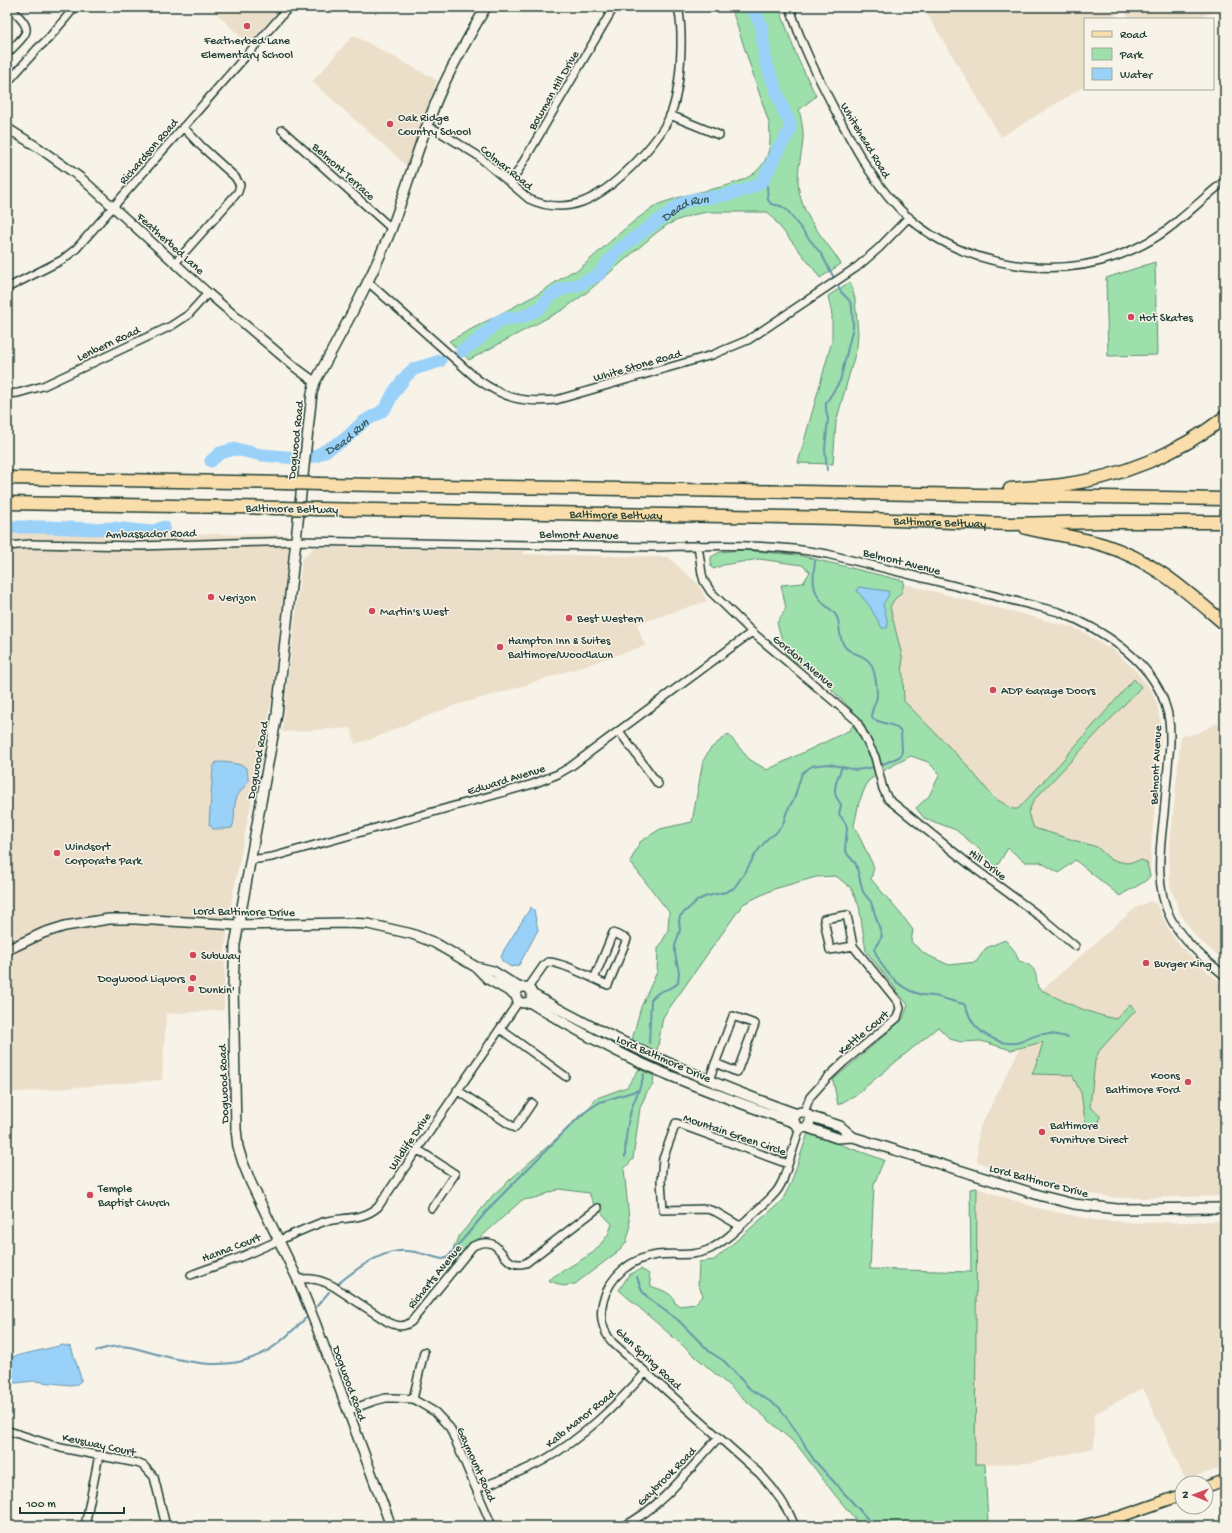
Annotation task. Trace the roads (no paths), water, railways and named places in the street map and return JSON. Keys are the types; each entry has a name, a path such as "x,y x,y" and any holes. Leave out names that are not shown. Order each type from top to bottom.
{"highway":[{"path":"942,494 1062,485 1104,477 1133,468 1174,450 1225,418"},
{"name":"Baltimore Beltway","path":"7,478 1225,500"},
{"name":"Baltimore Beltway","path":"7,503 838,518 1010,524 1225,522"},
{"path":"1010,524 1088,541 1120,551 1142,561 1176,582 1225,624"}],"main road":[{"name":"Dogwood Road","path":"391,1526 347,1411 316,1324 298,1280 245,1167 238,1147 236,1130 232,986 233,961 237,925 277,714 311,399 315,382 368,282 391,228 427,127 448,75 486,7"},
{"name":"Lord Baltimore Drive","path":"7,950 43,933 66,926 94,921 136,919 237,925 346,923 368,924 389,928 412,934 435,943 476,967 488,979 611,1037 709,1080 840,1126 853,1137"},
{"name":"Lord Baltimore Drive","path":"524,995 585,1035 642,1063 721,1096 800,1126 837,1138 853,1137 1042,1196 1074,1204 1117,1210 1225,1208"},
{"path":"804,1114 809,1123 800,1126 794,1118 804,1114"},
{"path":"1214,1484 1224,1481"},
{"path":"1080,1526 1122,1516 1174,1498"}],"street":[{"path":"7,54 24,36 26,28 23,20 9,7"},
{"path":"7,83 31,55 48,39 75,7"},
{"name":"Richardson Road","path":"7,288 52,266 69,255 114,207 289,7"},
{"name":"Bowman Hill Drive","path":"511,183 614,7"},
{"name":"Colmar Road","path":"427,127 438,131 477,156 511,183 522,194 538,203 559,206 583,202 610,185 632,167 653,142 670,115 678,78 681,38 678,7"},
{"name":"Whitehead Road","path":"790,7 805,50 815,72 854,146 880,186 909,217 940,239 959,248 986,258 1021,266 1071,267 1089,264 1109,258 1146,243 1179,221 1225,181"},
{"path":"670,115 719,135"},
{"path":"175,263 238,192 240,185 235,177 201,146 183,127"},
{"name":"Featherbed Lane","path":"7,128 65,166 114,207 208,294 296,368 315,382"},
{"name":"Belmont Terrace","path":"282,130 391,228"},
{"name":"White Stone Road","path":"368,282 477,378 494,390 508,396 533,401 556,400 712,355 748,340 857,267 879,248 909,217"},
{"name":"Lenbern Road","path":"7,394 18,393 43,386 171,326 188,315 208,294"},
{"name":"Belmont Avenue","path":"296,541 654,547 698,545 762,546 801,549 865,563 1059,612 1089,625 1128,654 1152,677 1165,703 1168,713 1170,743 1160,855 1161,888 1164,903 1170,918 1188,943 1225,976"},
{"name":"Ambassador Road","path":"7,546 30,544 146,546 296,541"},
{"name":"Gordon Avenue","path":"698,545 702,574 706,587 752,632 856,720 869,743 878,767 883,789 888,799"},
{"name":"Edward Avenue","path":"250,860 272,857 546,780 570,767 752,632"},
{"path":"619,731 658,784"},
{"name":"Hill Drive","path":"888,799 970,865 1042,918 1075,946"},
{"name":"Kettle Court","path":"804,1114 810,1097 828,1077 897,1018 899,1014 900,1008 894,997 853,946 847,915 824,919 830,950 853,946"},
{"name":"Wildlife Drive","path":"279,1240 324,1222 337,1219 358,1218 372,1212 378,1207 544,965 548,962 556,963 594,980 608,985 627,939 613,933 594,980"},
{"path":"709,1080 715,1064 733,1016 755,1024 737,1072 715,1064"},
{"path":"500,1029 565,1076"},
{"path":"457,1090 515,1128 532,1103"},
{"name":"Mountain Green Circle","path":"740,1226 716,1212 707,1209 663,1210 661,1181 663,1159 676,1123 788,1164"},
{"name":"Glen Spring Road","path":"795,1526 787,1508 771,1485 613,1343 607,1336 603,1327 602,1305 605,1293 618,1273 636,1260 657,1255 693,1254 702,1252 716,1245 740,1226 775,1194 783,1180 800,1126"},
{"path":"417,1149 455,1174 432,1208"},
{"name":"Richarts Avenue","path":"298,1280 307,1278 324,1282 333,1286 395,1326 407,1325 472,1246 489,1242 495,1245 508,1261 513,1264 526,1264 598,1208"},
{"name":"Hanna Court","path":"190,1275 241,1257 279,1240"},
{"path":"413,1399 424,1352"},
{"name":"Kalb Manor Road","path":"476,1489 528,1468 556,1453 615,1405 646,1372"},
{"name":"Gaymount Road","path":"347,1411 386,1398 413,1399 436,1412 450,1428 492,1526"},
{"name":"Kevsway Court","path":"9,1431 56,1446 137,1463 149,1470 154,1477 157,1486 166,1526"},
{"name":"Gaybrook Road","path":"624,1526 641,1516 661,1499 719,1437"},
{"path":"85,1526 99,1455"},
{"path":"7,1525 11,1526"}],"water":[{"path":"858,587 888,591 889,595 883,604 888,624 887,628 882,628 869,605 857,591"},
{"path":"216,762 232,763 244,766 247,771 248,781 236,800 232,828 213,829 209,824 213,768"},
{"path":"531,907 534,910 538,930 519,965 511,967 502,961 501,957"},
{"path":"63,1345 71,1347 81,1378 81,1381 77,1384 70,1385 33,1381 17,1383 7,1382 7,1358"}],"waterway":[{"name":"Dead Run","path":"462,351 478,340 497,322 504,319 522,317 535,311 542,306 549,297 560,290 580,284 598,275 618,250 681,204 694,199 723,196 735,193 761,182 790,131 790,123 785,114 765,60 761,24 751,7"},
{"path":"766,173 768,200 771,204 781,206 788,211 822,255 835,280"},
{"path":"827,470 825,449 828,419 826,403 840,381 853,327 852,306 849,300 841,292 837,284"},
{"name":"Dead Run","path":"211,461 220,453 235,449 262,455 297,458 316,456 344,440 363,422 381,412 386,407 394,392 407,375 414,369 440,361"},
{"name":"Dead Run","path":"7,527 113,528 151,532 164,527"},
{"path":"815,561 815,589 820,599 837,617 844,646 870,662 872,666 876,681 877,696 872,711 873,719 892,725 901,732 901,756 879,766"},
{"path":"649,1043 651,1000 661,991 675,986 678,983 679,972 675,954 675,946 680,930 680,916 698,900 707,896 726,892 734,888 756,853 768,838 775,834 783,824 787,811 794,799 802,773 812,766 829,764 856,770 875,767"},
{"path":"842,767 836,782 835,793 841,805 839,814 846,824 847,829 845,849 856,864 863,892 871,902 882,936 874,949 881,964 891,977 904,987 921,995 934,996 964,1004 976,1026 993,1039 1007,1043 1014,1043 1037,1035 1052,1034 1068,1037"},
{"path":"625,1157 626,1133 631,1110 644,1074"},
{"path":"339,1283 370,1261 388,1253 397,1251 411,1251 443,1259 448,1257 492,1205 582,1114 600,1102 639,1090"},
{"path":"637,1277 642,1291 650,1300 678,1320 710,1352 724,1361 750,1389 779,1407 799,1435 814,1460 874,1526"},
{"path":"317,1306 329,1292"},
{"path":"96,1351 105,1348 126,1346 184,1361 227,1364 255,1357 269,1350 306,1318"}],"place":[{"name":"Featherbed Lane Elementary School","path":"247,26"},
{"name":"Oak Ridge Country School","path":"390,124"},
{"name":"Hot Skates","path":"1131,317"},
{"name":"Verizon","path":"211,597"},
{"name":"Martin's West","path":"372,611"},
{"name":"Best Western","path":"569,618"},
{"name":"Hampton Inn & Suites Baltimore/Woodlawn","path":"500,647"},
{"name":"ADP Garage Doors","path":"993,690"},
{"name":"Windsort Corporate Park","path":"57,853"},
{"name":"Subway","path":"193,955"},
{"name":"Burger King","path":"1146,963"},
{"name":"Dogwood Liquors","path":"193,978"},
{"name":"Dunkin'","path":"191,989"},
{"name":"Koons Baltimore Ford","path":"1188,1082"},
{"name":"Baltimore Furniture Direct","path":"1042,1132"},
{"name":"Temple Baptist Church","path":"90,1195"}]}
